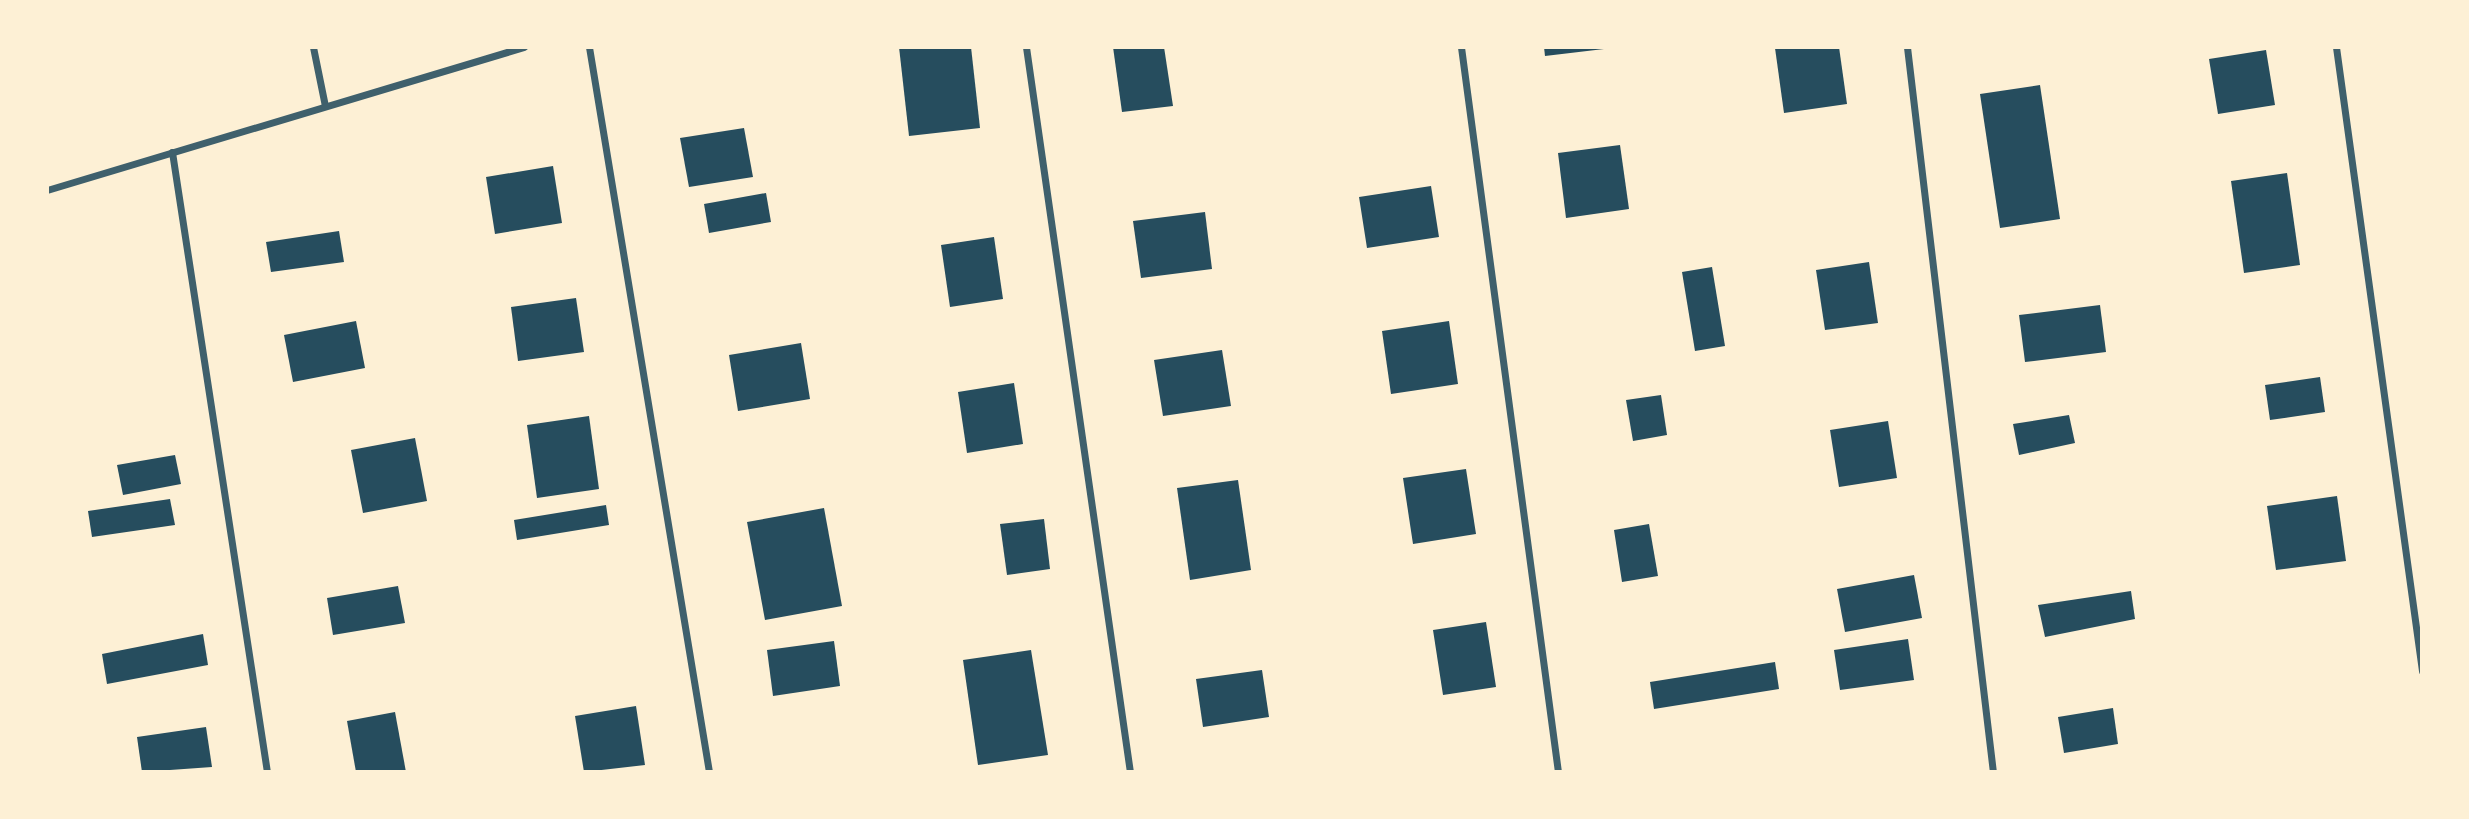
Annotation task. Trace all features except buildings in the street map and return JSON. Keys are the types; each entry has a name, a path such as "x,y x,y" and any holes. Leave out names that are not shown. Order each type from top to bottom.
{"street":[{"path":"313,47 325,106"},
{"path":"47,190 524,47"},
{"path":"589,47 709,772"},
{"path":"1026,47 1130,772"},
{"path":"1461,47 1558,772"},
{"path":"1908,47 1993,772"},
{"path":"2336,47 2422,671"},
{"path":"173,152 267,772"}]}
